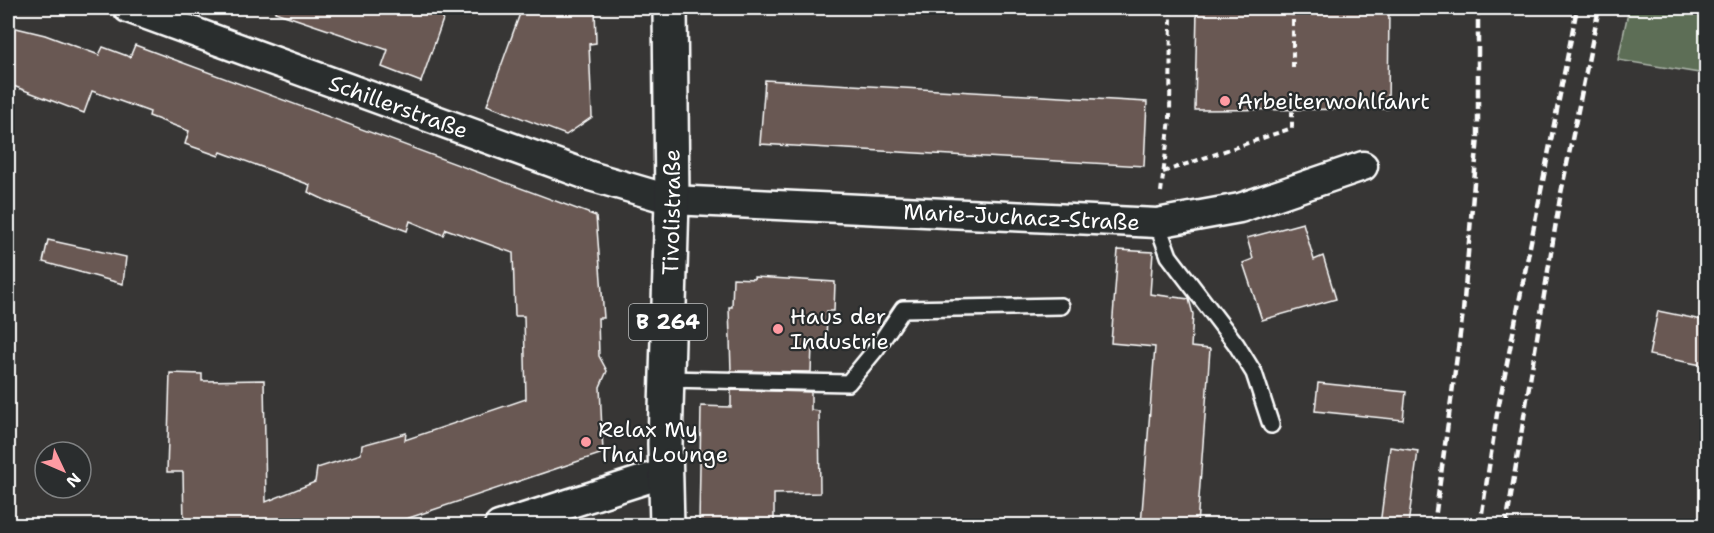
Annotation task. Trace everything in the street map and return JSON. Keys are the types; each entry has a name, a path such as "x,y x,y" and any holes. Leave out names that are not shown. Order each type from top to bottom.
{"main road":[{"name":"Tivolistraße","path":"666,525 666,379 672,200 670,8"}],"street":[{"name":"Schillerstraße","path":"128,8 579,172 672,200"},
{"name":"Marie-Juchacz-Straße","path":"672,200 1157,223 1240,208 1363,166"},
{"path":"499,525 665,473"}],"lane":[{"path":"1157,223 1169,256 1236,344 1254,373 1272,425"},
{"path":"666,379 848,383 876,349 903,309 1061,306"}],"path":[{"path":"1157,223 1170,120 1171,8"},
{"path":"1293,8 1293,69"},
{"path":"1163,172 1292,128 1292,110"}],"green space":[{"path":"1629,8 1706,8 1706,74 1618,60"}],"building":[{"path":"276,8 447,8 421,82 382,67 388,50 275,12"},
{"path":"522,8 595,8 596,43 589,44 592,117 566,135 487,105"},
{"path":"1197,8 1389,8 1388,109 1195,110"},
{"path":"8,26 45,35 99,55 103,47 130,57 135,45 596,216 604,318 598,318 599,356 607,371 600,387 603,453 388,525 184,525 183,472 167,472 170,373 202,374 202,381 264,380 266,502 315,482 317,468 361,454 362,445 406,433 405,440 526,399 524,316 515,316 513,253 446,229 443,235 410,221 407,231 327,201 308,192 310,185 221,152 219,156 185,144 189,131 149,116 150,112 92,91 84,113 8,84"},
{"path":"765,80 1147,102 1144,166 760,144"},
{"path":"1303,223 1314,260 1323,256 1336,299 1262,320 1243,263 1253,259 1247,238"},
{"path":"48,240 126,257 123,284 43,262"},
{"path":"1118,250 1153,252 1150,294 1189,299 1193,314 1191,347 1210,349 1197,525 1141,525 1155,347 1111,343"},
{"name":"Haus der Industrie","path":"754,277 835,282 834,311 827,311 826,347 812,346 811,372 731,371 729,307 732,307 733,278 754,279"},
{"path":"1658,311 1707,321 1707,366 1649,355"},
{"path":"1318,383 1406,392 1403,420 1315,411"},
{"path":"731,390 811,392 811,410 819,411 820,493 774,494 774,525 699,525 701,406 731,407"},
{"path":"1390,447 1418,451 1408,525 1380,525"}],"railway":[{"path":"1434,526 1463,312 1478,136 1478,8"},
{"path":"1480,526 1497,414 1577,8"},
{"path":"1506,526 1560,198 1599,8"}],"place":[{"name":"Arbeiterwohlfahrt","path":"1225,101"},
{"name":"Haus der Industrie","path":"778,329"},
{"name":"Relax My Thai Lounge","path":"586,442"}]}
